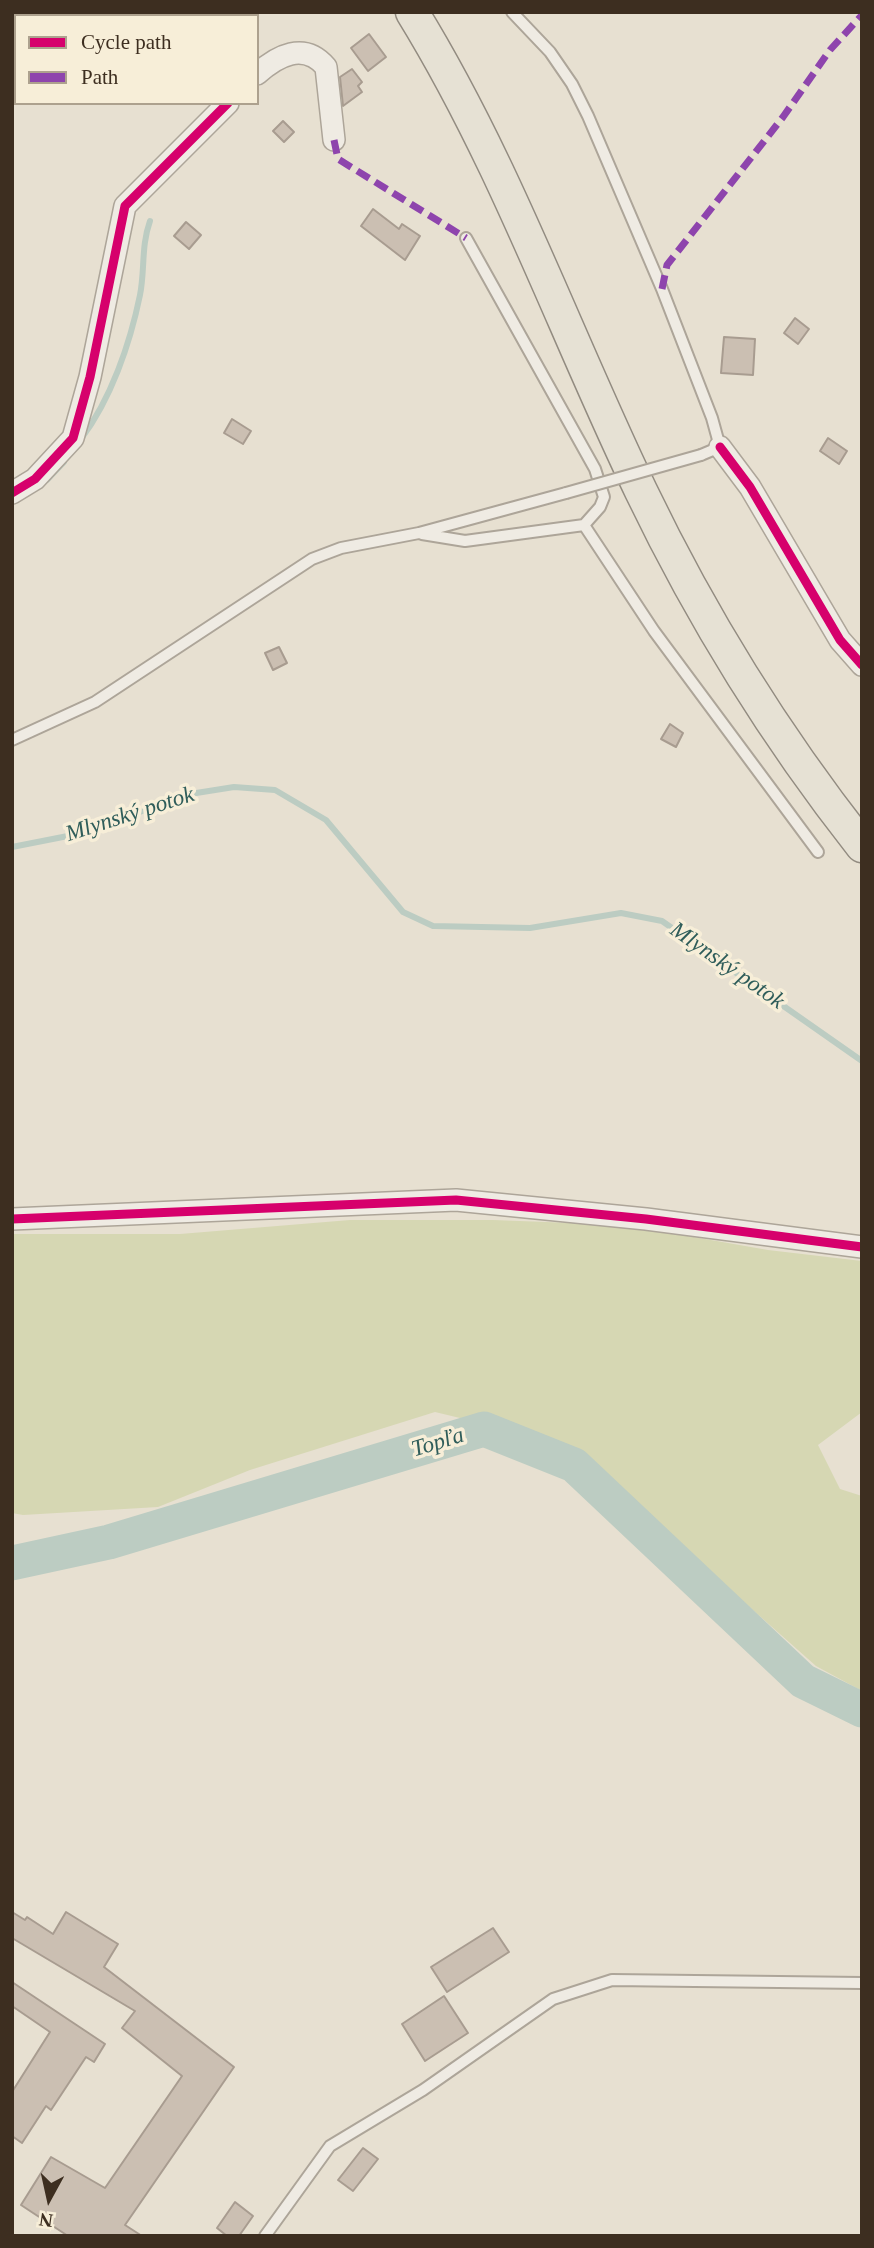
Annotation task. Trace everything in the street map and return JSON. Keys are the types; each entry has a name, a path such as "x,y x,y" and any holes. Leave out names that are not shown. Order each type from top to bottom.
{"main road":[{"path":"412,12 456,86 501,177 642,493 684,572 780,734 862,846"}],"street":[{"path":"259,72 275,57 287,54 306,55 320,61 326,67 334,140"},
{"path":"12,493 35,479 73,438 90,377 125,206 226,105"},
{"path":"710,451 750,487 840,640 862,664"},
{"path":"12,1219 456,1200 646,1219 862,1247"}],"lane":[{"path":"12,740 95,702 312,559 341,548 419,533 710,451 712,418 667,300 588,116 572,84 550,52 512,12"},
{"path":"419,533 465,541 584,525 600,508 604,497 595,470 466,238"},
{"path":"584,525 654,631 818,852"},
{"path":"265,2236 330,2146 423,2090 553,1999 612,1980 862,1983"}],"green space":[{"path":"350,1220 493,1220 625,1225 768,1250 862,1261 862,1412 818,1445 840,1489 862,1496 862,1691 816,1666 657,1525 531,1435 435,1412 250,1470 158,1507 23,1515 12,1513 12,1234 180,1234"}],"building":[{"path":"369,34 386,57 368,71 351,48"},
{"path":"352,69 362,82 358,86 362,92 343,106 340,77"},
{"path":"283,121 294,132 284,142 273,131"},
{"path":"373,209 399,229 402,224 420,236 405,260 361,226"},
{"path":"186,222 201,235 189,249 174,236"},
{"path":"795,318 809,329 798,344 784,333"},
{"path":"724,337 755,339 753,375 721,373"},
{"path":"232,419 251,431 243,444 224,433"},
{"path":"828,438 847,451 839,464 820,451"},
{"path":"279,647 287,663 273,670 265,653"},
{"path":"670,724 683,733 676,747 661,739"},
{"path":"12,1912 25,1920 27,1917 53,1934 66,1912 118,1944 104,1967 234,2067 125,2225 142,2236 68,2236 21,2205 51,2157 105,2188 182,2076 122,2028 135,2011 12,1938"},
{"path":"493,1928 509,1952 447,1992 431,1967"},
{"path":"12,1982 105,2044 94,2062 86,2057 51,2110 46,2106 22,2143 12,2136 12,2092 50,2032 12,2006"},
{"path":"444,1996 468,2033 425,2061 402,2024"},
{"path":"363,2148 378,2159 353,2191 338,2180"},
{"path":"235,2202 253,2216 239,2236 227,2236 217,2228"}],"waterway":[{"path":"81,439 101,407 125,352 140,295 145,240 150,221"},
{"path":"47,480 64,462"},
{"name":"Mlynský potok","path":"12,847 78,834 190,794 234,787 275,790 326,820 403,912 433,926 530,928 621,913 662,921 862,1061"},
{"name":"Topľa","path":"12,1563 109,1542 484,1429 574,1465 803,1681 862,1710"}],"marked path":[{"path":"662,289 667,265 783,117 830,50 862,15"},
{"path":"334,140 338,159 466,238"}],"cycle path":[{"path":"12,493 35,479 73,438 90,377 125,206 226,105"},
{"path":"720,447 750,487 840,640 862,665"},
{"path":"12,1219 456,1200 646,1219 862,1247"}]}
